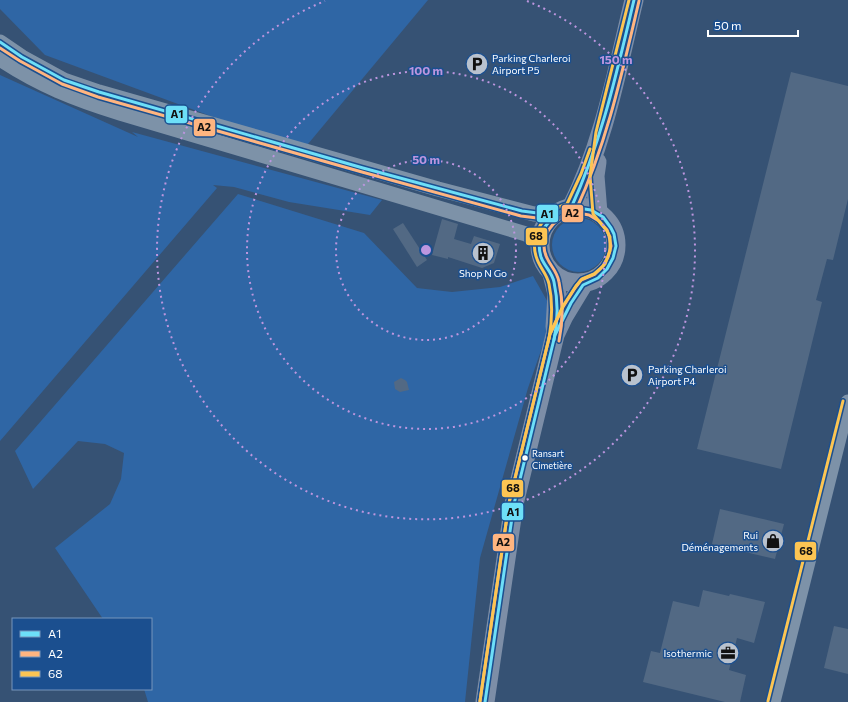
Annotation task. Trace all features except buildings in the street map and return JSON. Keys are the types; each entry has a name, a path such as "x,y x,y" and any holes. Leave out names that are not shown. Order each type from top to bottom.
{"main road":[{"path":"565,210 586,208 598,213 608,222 614,233 616,246 613,259 607,270 597,278 584,283 573,283 562,280 547,269 541,257 540,244 542,231 549,220 565,210 586,176 601,133 634,0"},
{"path":"598,213 596,176 601,133"},
{"path":"485,702 514,504 555,335 557,294 552,274"},
{"path":"555,335 564,316 584,283"}],"street":[{"path":"0,42 22,57 64,80 99,92 438,189 534,214 565,210"},
{"path":"0,59 41,84 74,98 526,234 540,244"},
{"path":"773,702 848,402"}],"shaded area":[{"path":"0,0 428,0 303,150 45,55 0,9"},
{"path":"0,75 138,137 132,132 382,200 370,215 289,202 234,187 213,185 217,188 0,441"},
{"path":"238,194 364,233 417,288 452,292 500,287 533,276 554,313 528,388 480,558 465,702 148,702 144,690 152,690 152,618 102,618 55,548 110,504 121,479 124,453 105,444 78,441 33,489 15,451"},
{"path":"579,218 589,220 598,226 604,235 606,245 604,255 598,264 589,270 579,272 569,270 560,264 554,255 552,245 554,235 560,226 569,220"}],"transit line":[{"name":"68","path":"480,701 509,503 550,334 563,306 576,286 582,279 594,274 605,264 610,251 610,237 593,214 590,176 596,132 629,0"},
{"name":"A1","path":"571,208 592,157 608,106 634,0"},
{"name":"A2","path":"576,210 597,159 613,107 639,1"},
{"name":"A1","path":"0,42 22,57 64,80 99,92 363,168 522,211 545,214 578,208 591,210 603,217 614,234 616,246 613,258 607,269 598,278 583,285 571,303 555,335 514,504 485,702"},
{"name":"A2","path":"0,48 62,84 98,97 521,216 545,219 573,213 589,215 599,221 607,230 611,246 608,257 603,266 595,274 581,280 563,307 550,334 509,503 480,701"},
{"name":"68","path":"549,339 552,312 549,284 547,277 537,259 535,242 540,225 545,218 559,207 567,204 581,174 590,149"},
{"name":"A1","path":"554,340 557,318 557,303 552,275 541,257 539,249 540,240 542,233 550,220 556,215 571,208"},
{"name":"A2","path":"559,341 562,319 562,304 559,282 557,275 547,258 544,250 544,243 549,230 554,224 559,219 572,213"},
{"name":"68","path":"768,701 843,401"}],"place":[{"name":"Parking Charleroi Airport P5","path":"477,64"},
{"name":"Shop N Go","path":"483,253"},
{"name":"Parking Charleroi Airport P4","path":"632,375"},
{"name":"Ransart Cimetière","path":"525,458"},
{"name":"Rui Déménagements","path":"773,541"},
{"name":"Isothermic","path":"728,653"}]}
